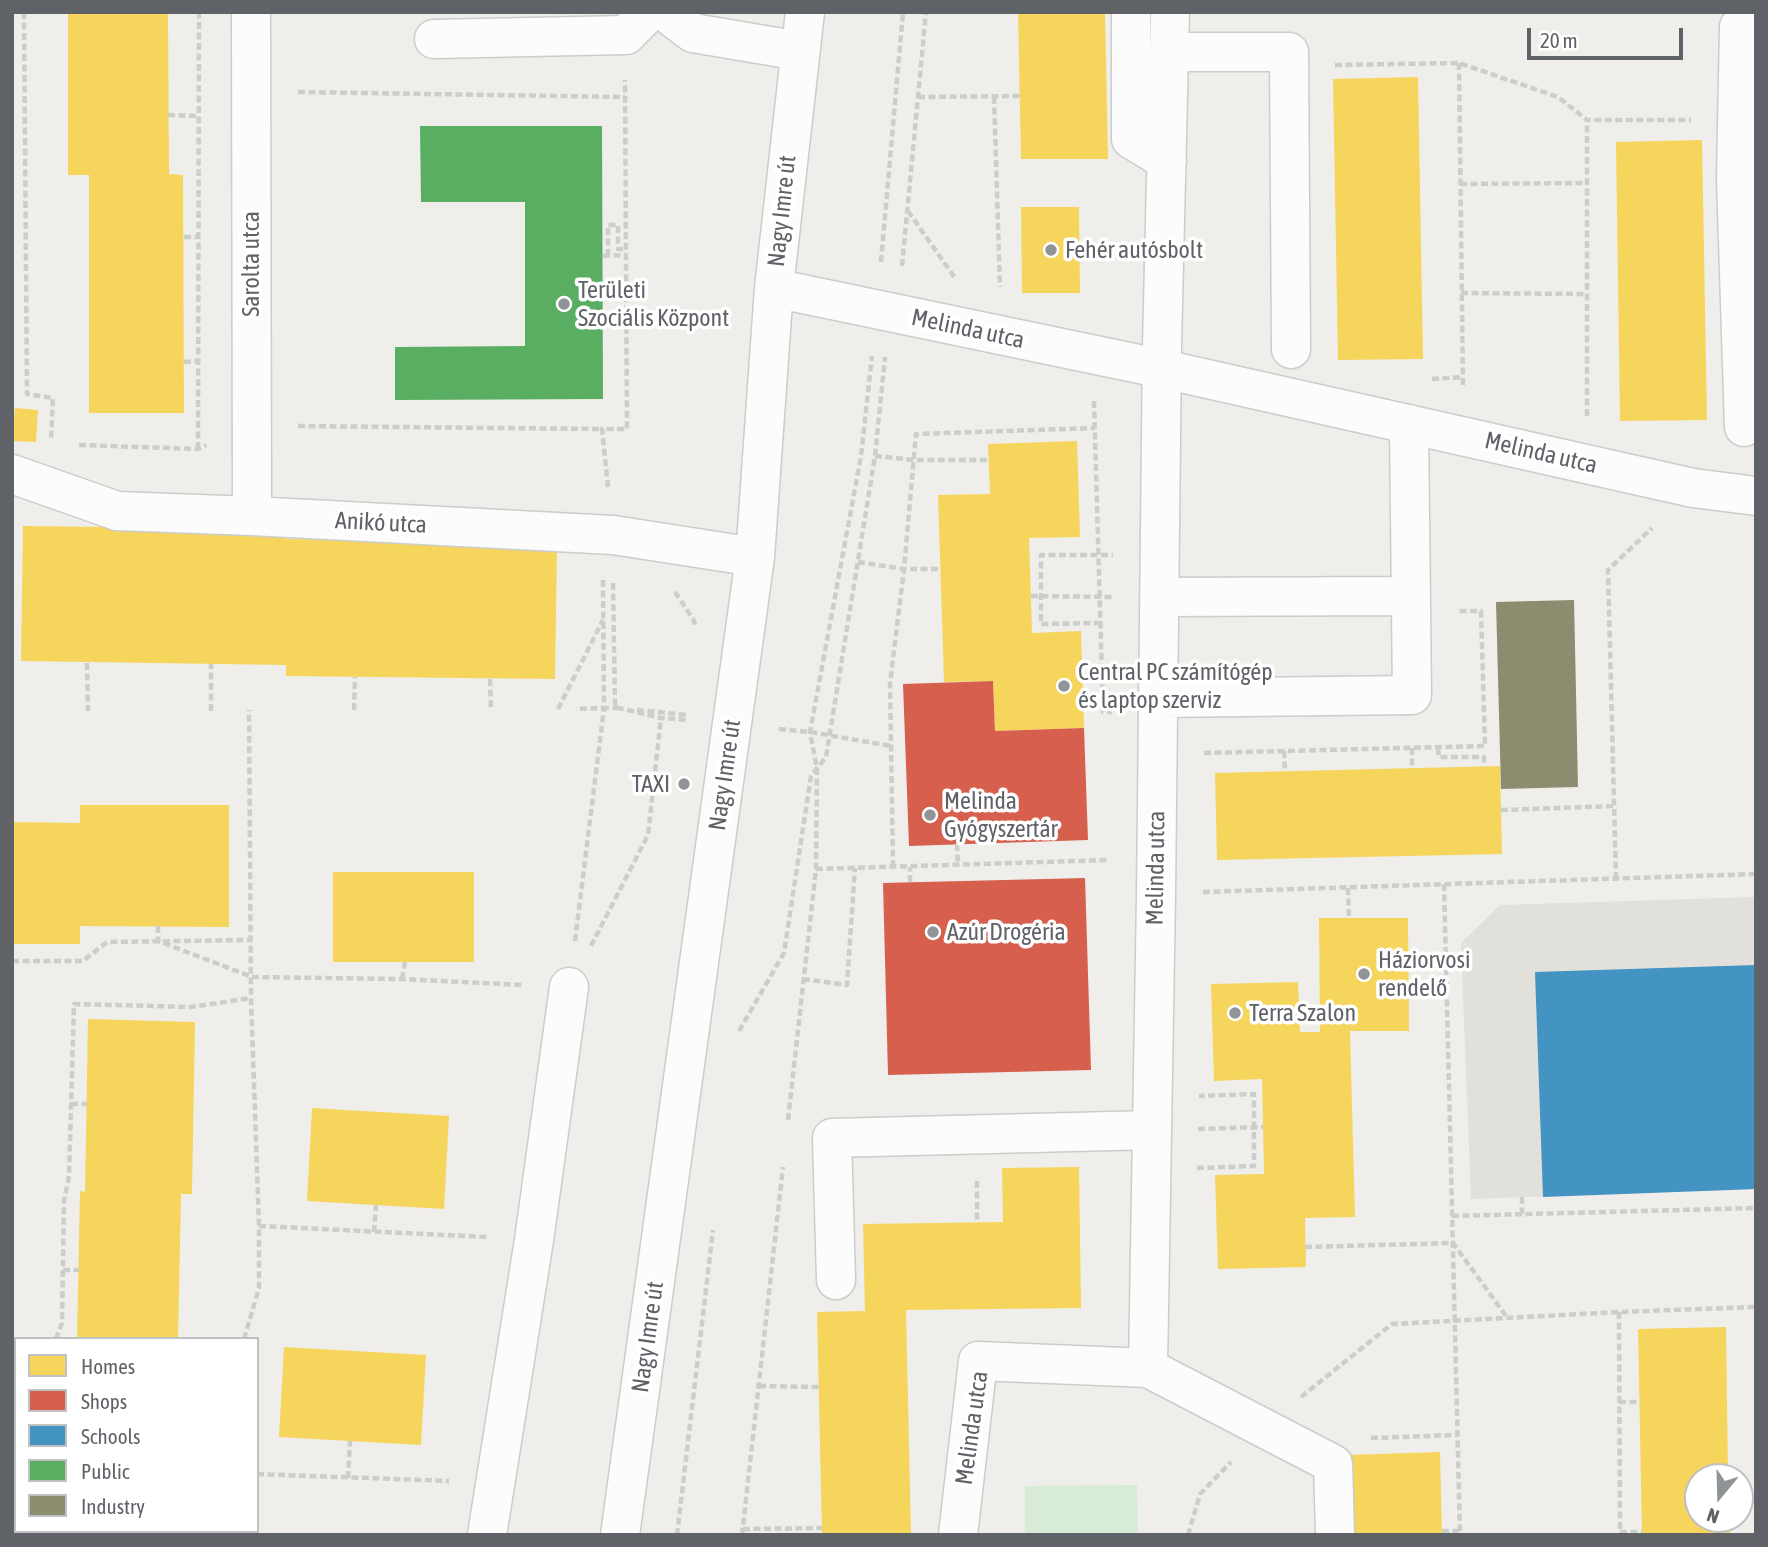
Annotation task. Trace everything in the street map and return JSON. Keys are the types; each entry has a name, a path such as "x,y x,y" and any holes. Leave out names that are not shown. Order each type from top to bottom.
{"street":[{"name":"Sarolta utca","path":"251,12 252,516"},
{"path":"434,39 626,35 649,12"},
{"path":"671,12 673,18 693,33 800,51"},
{"name":"Nagy Imre út","path":"620,1535 755,557 774,288 805,12"},
{"path":"1132,12 1131,139 1167,161"},
{"path":"1163,369 1170,12"},
{"path":"1744,427 1746,179 1737,120 1739,27 1756,28"},
{"path":"1169,52 1289,52 1292,349"},
{"name":"Melinda utca","path":"774,288 1163,369 1693,488 1756,496"},
{"name":"Melinda utca","path":"1148,1367 1163,369"},
{"path":"1159,698 1412,695 1409,424"},
{"name":"Anikó utca","path":"12,474 117,511 608,535 755,557"},
{"path":"1160,597 1411,596"},
{"path":"487,1535 534,1240 569,987"},
{"path":"836,1280 832,1138 1153,1114"},
{"name":"Melinda utca","path":"958,1535 978,1361 1148,1367 1333,1464 1335,1535"}],"path":[{"path":"24,12 27,394 52,398 50,445"},
{"path":"198,449 199,12"},
{"path":"787,1128 816,869 817,769 810,732 861,456 877,310 903,12"},
{"path":"877,310 900,285 926,12"},
{"path":"1289,66 1459,63 1558,97 1587,120 1737,120"},
{"path":"1459,63 1463,390"},
{"path":"77,445 198,449 252,426 627,429 625,97 322,93"},
{"path":"918,97 1020,96"},
{"path":"994,97 1000,296"},
{"path":"168,115 199,116"},
{"path":"1587,120 1587,429"},
{"path":"1460,184 1587,183"},
{"path":"907,211 956,279"},
{"path":"608,225 618,225 618,249 626,252 605,256 608,225"},
{"path":"184,237 199,237"},
{"path":"1461,293 1587,294"},
{"path":"736,1037 784,953 811,776 825,757 875,456 887,340 877,310"},
{"path":"184,362 198,361"},
{"path":"1094,398 1103,712"},
{"path":"893,867 890,683 916,435 1095,428"},
{"path":"602,429 615,707"},
{"path":"875,456 914,460 989,460"},
{"path":"1616,879 1608,570 1693,488"},
{"path":"569,987 604,708 608,535"},
{"path":"1100,555 1041,555 1040,596 1041,624 1101,623"},
{"path":"858,562 904,569 940,569"},
{"path":"670,586 693,619 697,630"},
{"path":"1031,596 1160,597"},
{"path":"558,709 604,620"},
{"path":"87,663 88,711"},
{"path":"211,664 211,711"},
{"path":"354,710 355,677"},
{"path":"490,679 491,709"},
{"path":"615,707 662,718 732,724"},
{"path":"576,709 615,707 718,718 732,724"},
{"path":"245,1337 259,1288 251,998 249,710"},
{"path":"569,987 648,835 662,718"},
{"path":"829,736 891,746"},
{"path":"1412,748 1412,768"},
{"path":"1438,748 1439,757 1484,757 1484,766"},
{"path":"1284,751 1284,771"},
{"path":"1501,810 1614,806"},
{"path":"957,844 958,865"},
{"path":"816,869 1115,860"},
{"path":"910,867 910,882"},
{"path":"803,979 848,985 855,868"},
{"path":"1156,895 1756,874"},
{"path":"1442,1531 1460,1533 1444,884"},
{"path":"1348,888 1349,918"},
{"path":"158,926 158,941"},
{"path":"12,961 83,961 107,942 251,940"},
{"path":"158,941 252,977 402,979 569,987"},
{"path":"402,979 405,962"},
{"path":"57,1337 62,1323 64,1201 69,1176 74,1004 191,1007 251,998"},
{"path":"1152,1168 1254,1166 1254,1094 1153,1114"},
{"path":"71,1104 87,1104"},
{"path":"1237,1128 1264,1127"},
{"path":"784,1156 743,1532 822,1528"},
{"path":"1522,1197 1522,1214"},
{"path":"374,1232 376,1205"},
{"path":"1452,1216 1756,1208"},
{"path":"259,1226 534,1240"},
{"path":"677,1535 713,1227"},
{"path":"1305,1247 1453,1243"},
{"path":"1453,1243 1507,1317"},
{"path":"63,1270 79,1270"},
{"path":"1188,1535 1200,1494 1264,1428 1392,1324 1756,1307"},
{"path":"1619,1312 1620,1533 1642,1532"},
{"path":"759,1386 819,1387"},
{"path":"1619,1402 1640,1402"},
{"path":"348,1478 350,1441"},
{"path":"259,1474 398,1479"}],"shaded area":[{"path":"1756,897 1756,1189 1471,1199 1461,943 1500,905"}],"green space":[{"path":"1137,1485 1138,1535 1025,1535 1025,1486"}],"building: Homes":[{"path":"68,12 168,12 169,174 183,175 184,413 89,413 89,175 68,175"},
{"path":"1018,12 1105,12 1108,159 1021,159"},
{"path":"1418,77 1423,359 1338,360 1333,79"},
{"path":"1702,140 1707,420 1620,421 1616,142"},
{"name":"Fehér autósbolt","path":"1021,207 1079,207 1080,293 1022,293"},
{"path":"15,408 38,410 36,442 12,441"},
{"path":"1077,441 1080,537 1029,538 1032,633 1081,631 1084,728 995,731 993,681 944,682 938,495 990,494 988,444"},
{"path":"23,526 287,529 287,539 557,544 555,679 286,676 286,665 21,661"},
{"path":"1500,766 1502,854 1217,860 1215,773"},
{"path":"80,805 229,805 229,927 80,926 80,944 12,944 12,822 80,823"},
{"path":"333,872 474,872 474,962 333,962"},
{"path":"1319,918 1408,918 1409,1031 1350,1031 1355,1217 1305,1218 1306,1267 1218,1269 1215,1175 1264,1174 1262,1079 1214,1081 1211,984 1298,982 1300,1032 1320,1032"},
{"path":"88,1019 195,1022 192,1194 181,1194 178,1337 77,1337 80,1191 85,1192"},
{"path":"312,1108 449,1116 444,1209 307,1201"},
{"path":"1079,1167 1081,1308 906,1310 911,1535 822,1535 817,1312 865,1311 863,1224 1003,1222 1002,1168"},
{"path":"1726,1327 1728,1463 1684,1463 1684,1533 1730,1535 1642,1535 1638,1329"},
{"path":"284,1347 426,1355 421,1445 279,1437"},
{"path":"1440,1452 1442,1535 1351,1535 1348,1455"},
{"path":"50,1533 164,1533 164,1535"}],"building: Shops":[{"path":"993,681 995,731 1084,728 1088,840 909,846 903,684"},
{"path":"1085,878 1091,1070 888,1075 883,883"}],"building: Schools":[{"path":"1756,965 1756,1189 1543,1197 1535,972"}],"building: Public":[{"name":"Területi Szociális Központ","path":"420,126 602,126 603,399 395,400 395,347 525,346 525,202 421,202"}],"building: Industry":[{"path":"1574,600 1578,787 1501,789 1496,602"}],"place":[{"name":"Fehér autósbolt","path":"1051,250"},
{"name":"Területi Szociális Központ","path":"564,304"},
{"name":"Central PC számítógép és laptop szerviz","path":"1064,686"},
{"name":"TAXI","path":"684,784"},
{"name":"Melinda Gyógyszertár","path":"930,815"},
{"name":"Azúr Drogéria","path":"933,932"},
{"name":"Háziorvosi rendelő","path":"1364,974"},
{"name":"Terra Szalon","path":"1235,1013"}]}
